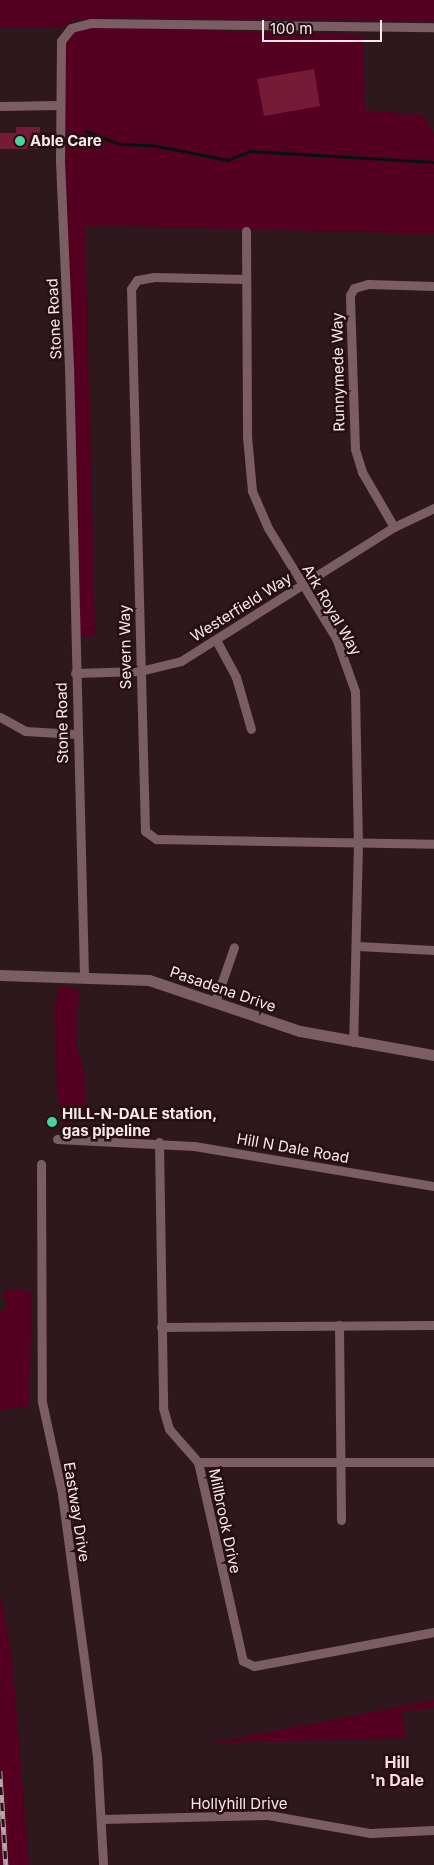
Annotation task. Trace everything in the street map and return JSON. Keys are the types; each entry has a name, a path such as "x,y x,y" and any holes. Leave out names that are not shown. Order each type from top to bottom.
{"street":[{"name":"Stone Road","path":"84,975 76,734 70,367 59,105 59,47 68,30 80,24 434,27"},
{"path":"0,106 59,105"},
{"name":"Ark Royal Way","path":"246,231 247,436 252,491 268,528 336,638 351,672 356,710 358,843 357,946 353,1042"},
{"name":"Severn Way","path":"246,279 154,277 137,280 132,286 143,823 147,835 156,839 434,844"},
{"name":"Runnymede Way","path":"394,527 362,472 355,449 350,295 354,288 368,284 434,286"},
{"name":"Westerfield Way","path":"75,673 140,672 174,664 216,640 394,527 434,508"},
{"path":"216,640 240,686 251,729"},
{"path":"0,718 25,731 76,734"},
{"path":"357,946 434,950"},
{"path":"215,1002 234,947"},
{"name":"Pasadena Drive","path":"0,974 84,975 149,980 300,1031 434,1055"},
{"name":"Hill N Dale Road","path":"56,1139 159,1142 434,1186"},
{"name":"Millbrook Drive","path":"159,1142 161,1327 165,1420 198,1462 241,1655 248,1664 434,1632"},
{"name":"Eastway Drive","path":"41,1164 42,1402 66,1520 102,1819 103,1865"},
{"path":"339,1325 341,1520"},
{"path":"161,1327 434,1325"},
{"path":"198,1462 434,1462"},
{"name":"Hollyhill Drive","path":"102,1819 268,1815 370,1833 434,1830"}],"shaded area":[{"path":"0,0 434,0 434,21 116,18 74,20 59,28 0,27"},
{"path":"76,26 363,35 365,110 424,115 434,133 434,234 85,225 95,635 74,637 63,225 64,35"},
{"path":"58,986 79,990 76,1045 84,1071 86,1111 81,1120 67,1123 62,1123 57,1087 54,1013"},
{"path":"18,1289 32,1293 29,1406 0,1410 0,1311 7,1309 3,1291"},
{"path":"0,1594 12,1658 29,1865 0,1865"},
{"path":"434,1700 434,1708 401,1711 406,1738 213,1743"}],"building":[{"path":"314,69 320,106 264,116 257,79"},
{"name":"Able Care","path":"16,127 40,127 40,149 0,149 0,133 16,133"}],"waterway":[{"path":"86,131 120,144 152,145 228,160 250,151 434,162"}],"railway":[{"path":"0,1771 6,1865"}],"place":[{"name":"Able Care","path":"20,141"},
{"name":"HILL-N-DALE station, gas pipeline","path":"52,1122"}],"district":[{"name":"Hill 'n Dale","path":"397,1771"}]}
